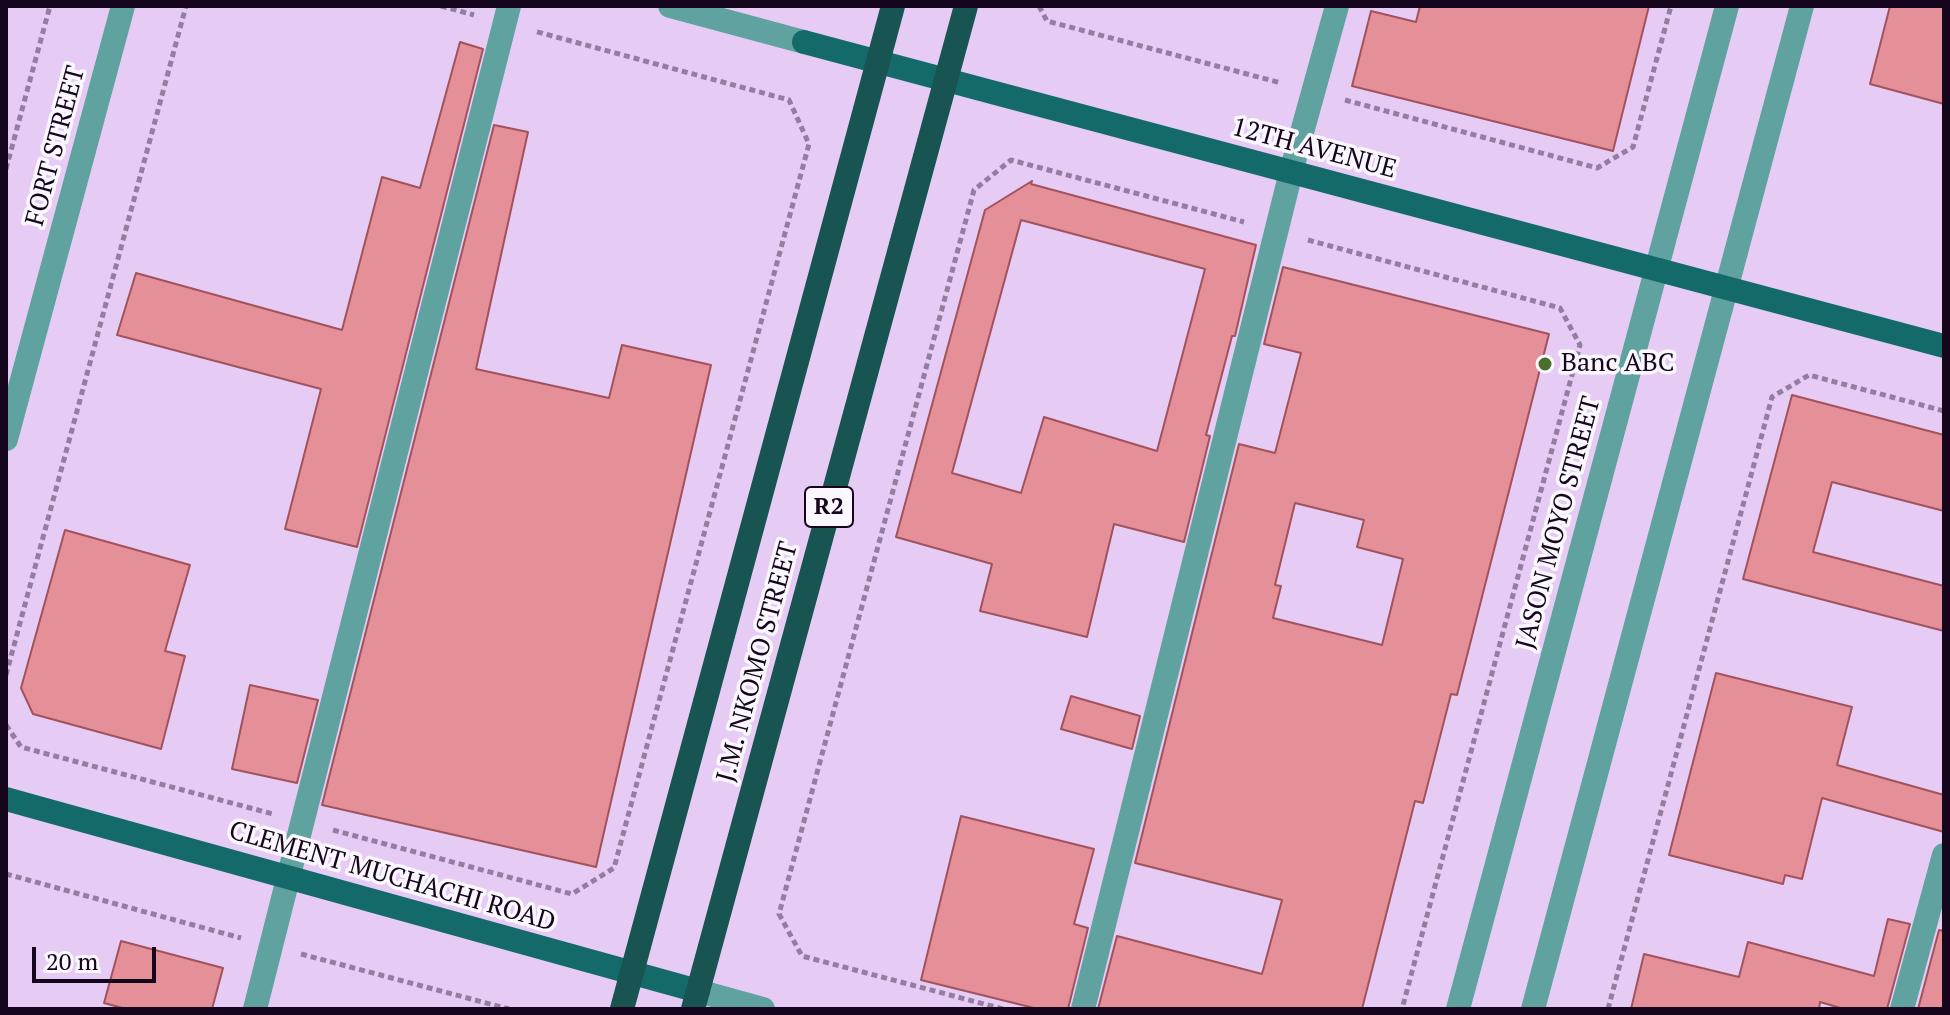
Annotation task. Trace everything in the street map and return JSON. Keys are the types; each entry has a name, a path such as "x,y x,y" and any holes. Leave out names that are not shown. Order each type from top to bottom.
{"highway":[{"name":"J.M. NKOMO STREET","path":"622,1009 893,6"},
{"name":"J.M. NKOMO STREET","path":"696,1000 966,6"}],"main road":[{"name":"12TH AVENUE","path":"804,42 1944,346"},
{"name":"CLEMENT MUCHACHI ROAD","path":"6,799 632,973 696,1000"}],"street":[{"name":"FORT STREET","path":"6,439 123,6"},
{"name":"12TH AVENUE","path":"670,6 804,42"},
{"path":"1083,1009 1291,172 1337,6"},
{"name":"JASON MOYO STREET","path":"1458,1009 1727,6"},
{"path":"1533,1009 1802,6"},
{"path":"255,1009 506,15"},
{"path":"1902,1009 1944,855"},
{"name":"CLEMENT MUCHACHI ROAD","path":"696,1000 763,1009"}],"path":[{"path":"6,169 50,6"},
{"path":"6,675 186,6"},
{"path":"6,725 21,747 572,894 614,868 809,144 789,100 506,15 441,6"},
{"path":"1633,147 1671,6"},
{"path":"1608,1009 1772,397 1809,375 1944,411"}],"building":[{"path":"1420,6 1649,6 1613,151 1352,86 1371,11 1416,22"},
{"path":"1890,6 1944,6 1944,104 1870,84"},
{"path":"460,42 483,49 357,547 285,529 321,389 117,335 136,273 342,330 382,177 420,188"},
{"path":"494,125 528,132 476,369 609,398 622,345 711,365 596,867 322,805"},
{"path":"1032,181 1031,184 1256,245 1235,336 1232,336 1206,435 1210,436 1184,542 1114,524 1087,637 980,611 992,564 896,537 985,210","holes":["1021,220 1205,269 1157,451 1044,417 1021,493 952,473"]},
{"path":"1283,267 1549,334 1457,695 1451,694 1423,803 1415,801 1362,1009 1098,1009 1117,936 1262,974 1282,900 1135,863 1239,444 1275,453 1301,353 1264,344","holes":["1295,503 1364,520 1357,547 1403,559 1382,645 1273,618 1281,586 1275,585"]},
{"path":"1792,395 1944,435 1944,511 1832,482 1813,552 1944,586 1944,631 1743,579"},
{"path":"65,530 190,565 165,651 185,656 161,749 33,714 21,688"},
{"path":"1716,673 1852,707 1837,765 1944,795 1944,832 1822,798 1802,879 1785,875 1783,884 1669,855"},
{"path":"250,685 318,700 297,783 232,769"},
{"path":"1071,696 1140,716 1132,749 1061,729"},
{"path":"961,816 1094,849 1074,924 1088,928 1068,1009 1038,1009 921,980"},
{"path":"1888,919 1910,924 1887,1009 1844,1009 1820,1002 1819,1009 1631,1009 1644,954 1739,977 1748,942 1874,976"},
{"path":"1939,930 1944,931 1944,1009 1918,1009"},
{"path":"121,941 223,968 212,1009 126,1009 104,1003"}],"place":[{"name":"Banc ABC","path":"1545,364"}]}
